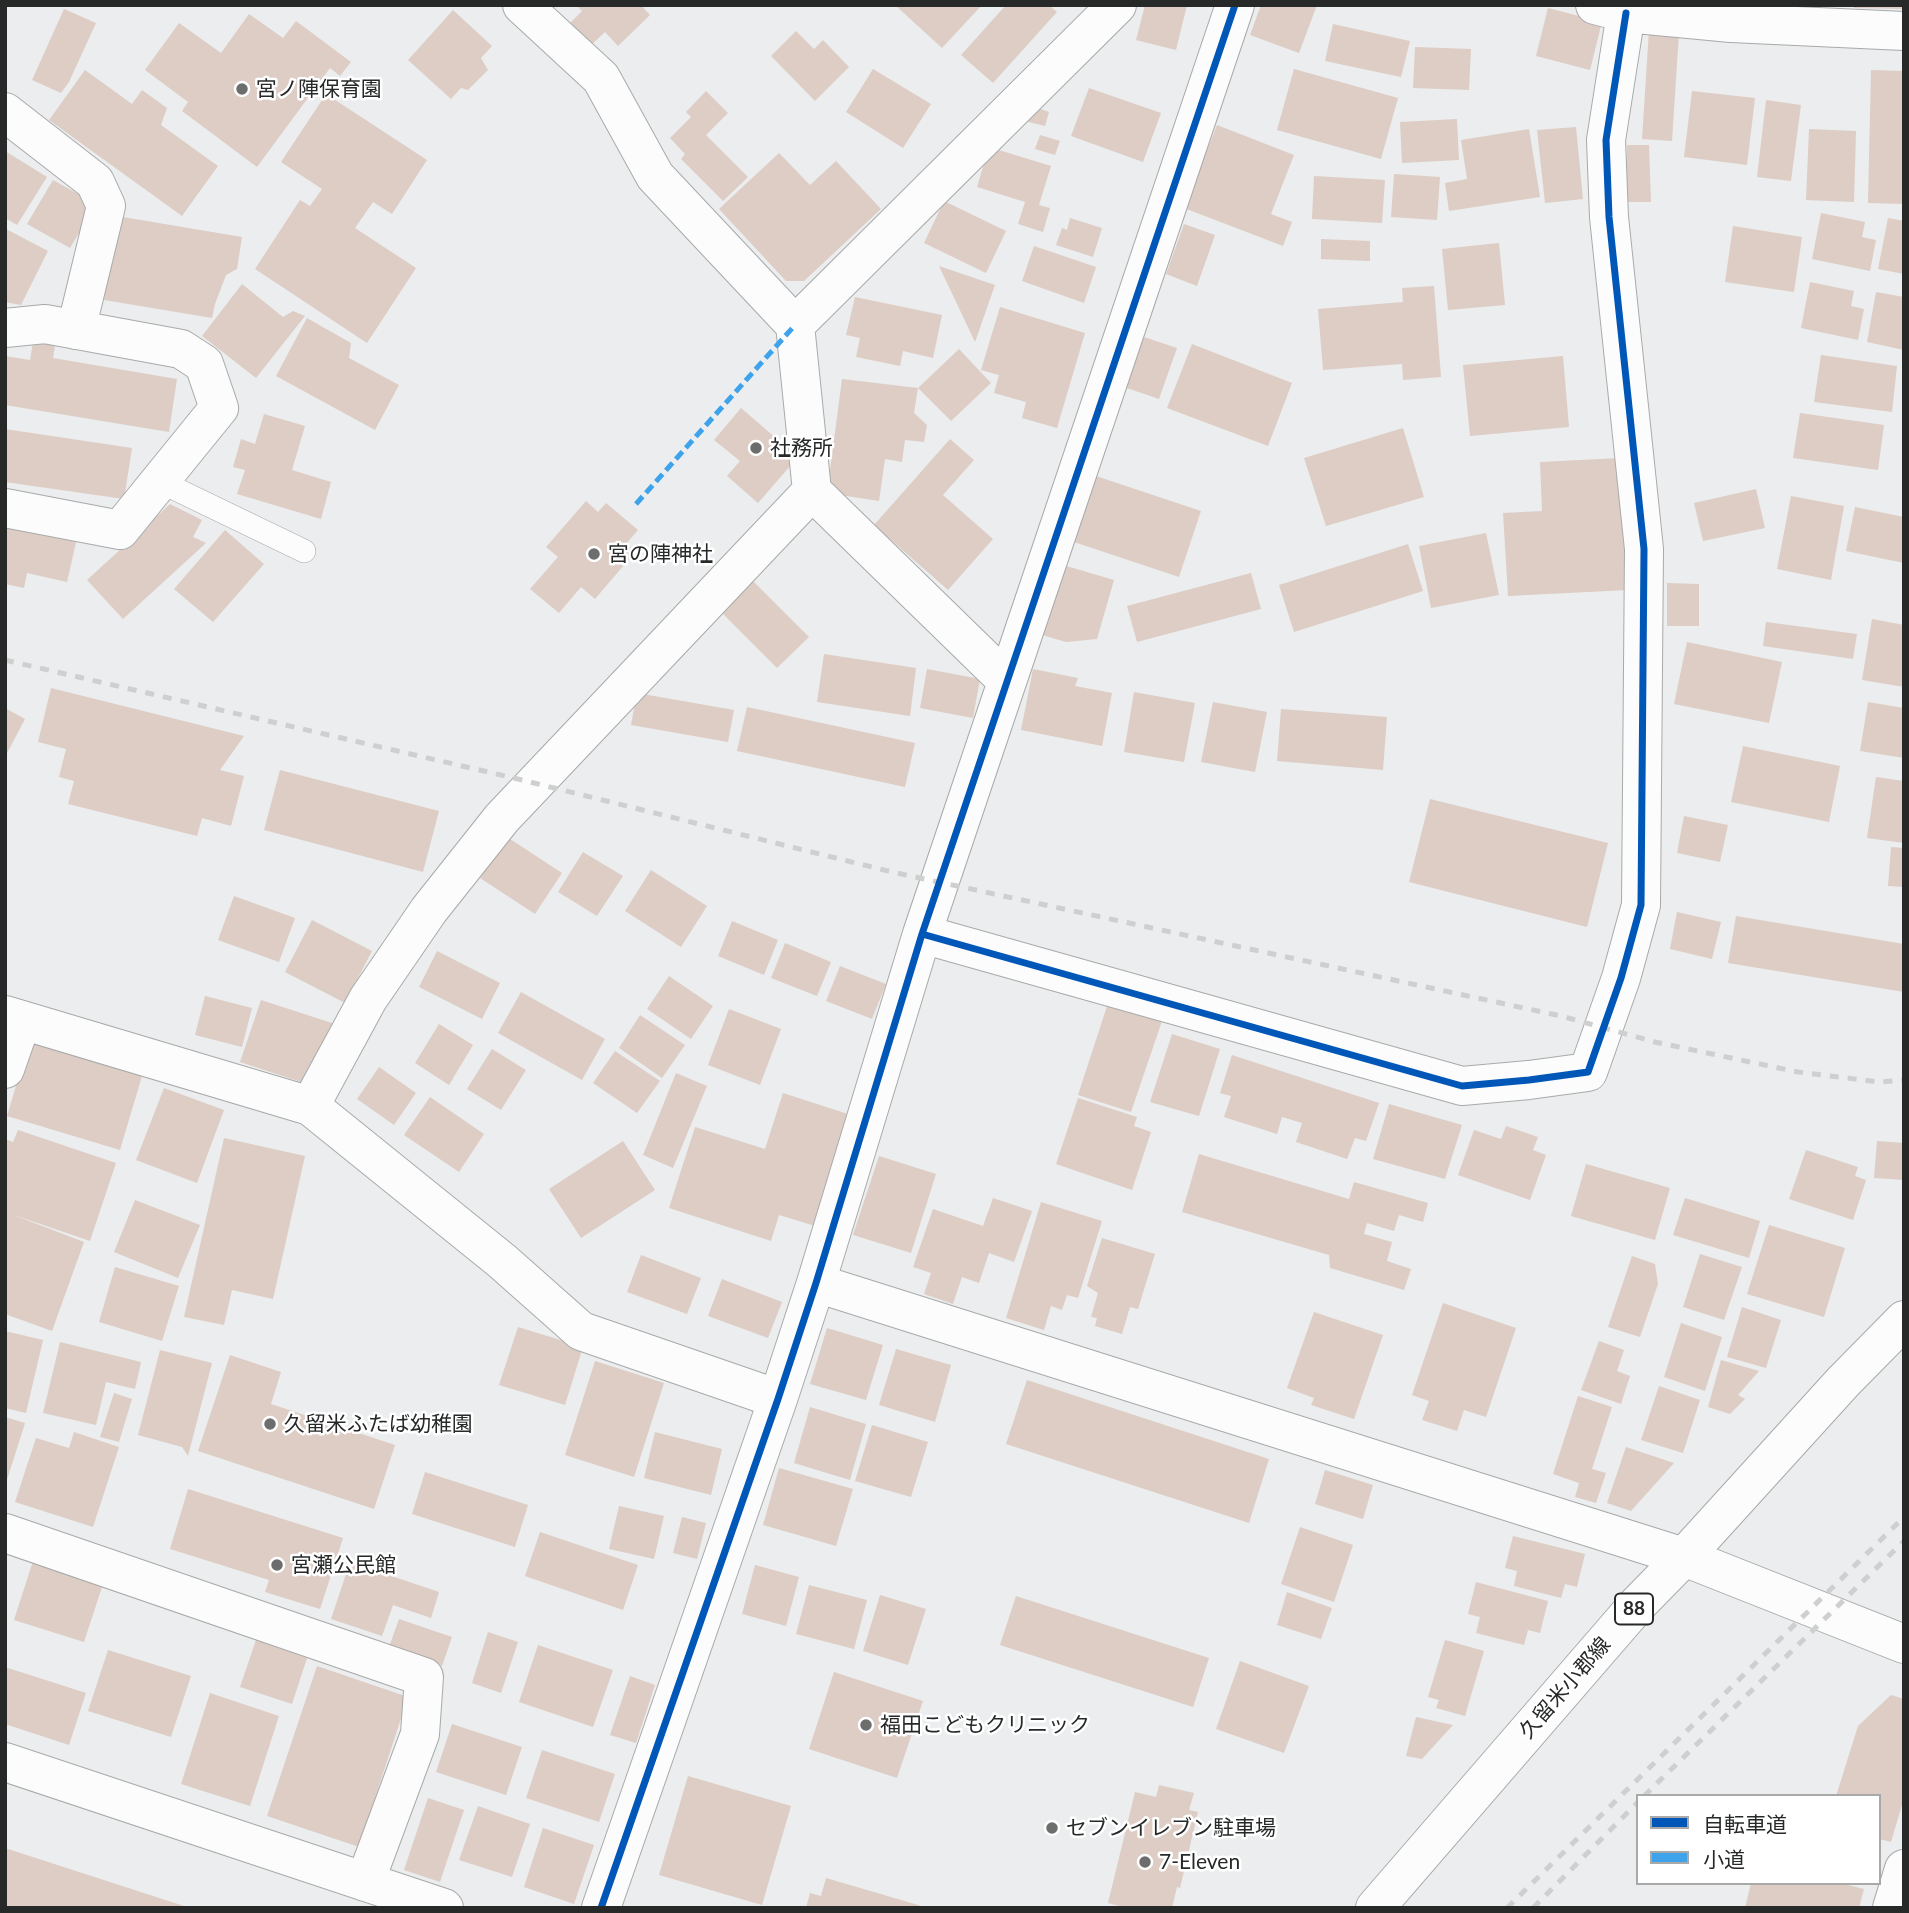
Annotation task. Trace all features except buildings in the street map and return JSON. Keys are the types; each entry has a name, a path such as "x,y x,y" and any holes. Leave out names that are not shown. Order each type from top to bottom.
{"street":[{"path":"522,5 601,78 655,176 795,325 812,491 1007,681"},
{"path":"795,325 1117,5"},
{"path":"601,1908 778,1399 922,934 1235,5"},
{"path":"922,934 1462,1086 1588,1072 1621,978 1641,905 1644,549 1609,217 1606,141 1616,8 1731,23 1904,31"},
{"path":"5,112 95,182 106,206 76,330"},
{"path":"5,328 45,324 181,349 204,364 219,408 120,530 5,509"},
{"path":"310,1106 368,999 429,910 502,818 812,491"},
{"path":"5,1069 14,1017 65,1035 310,1106 502,1261 581,1331 778,1399"},
{"path":"816,1283 1684,1557 1904,1644"},
{"name":"久留米小郡線","path":"1375,1908 1637,1605 1843,1382 1904,1320"},
{"path":"5,1533 424,1677 420,1734 365,1882"},
{"path":"5,1762 444,1908"},
{"path":"1892,1908 1904,1869"}],"lane":[{"path":"159,481 304,551"}],"railway":[{"path":"5,660 514,778 892,872 1561,1016 1655,1042 1798,1072 1879,1082 1904,1080"},
{"path":"1507,1908 1904,1517"},
{"path":"1646,1794 1904,1541"},
{"path":"1533,1908 1636,1804"}],"marked path":[{"path":"636,504 795,325"}],"cycle path":[{"path":"601,1908 778,1399 922,934 1235,5"},
{"path":"922,934 1462,1086 1588,1072 1621,978 1641,905 1644,549 1609,217 1606,140 1626,13"}],"place":[{"name":"宮ノ陣保育園","path":"242,89"},
{"name":"社務所","path":"756,448"},
{"name":"宮の陣神社","path":"594,554"},
{"name":"久留米ふたば幼稚園","path":"270,1424"},
{"name":"宮瀬公民館","path":"277,1565"},
{"name":"福田こどもクリニック","path":"866,1725"},
{"name":"セブンイレブン駐車場","path":"1052,1828"},
{"name":"7-Eleven","path":"1145,1862"}]}
